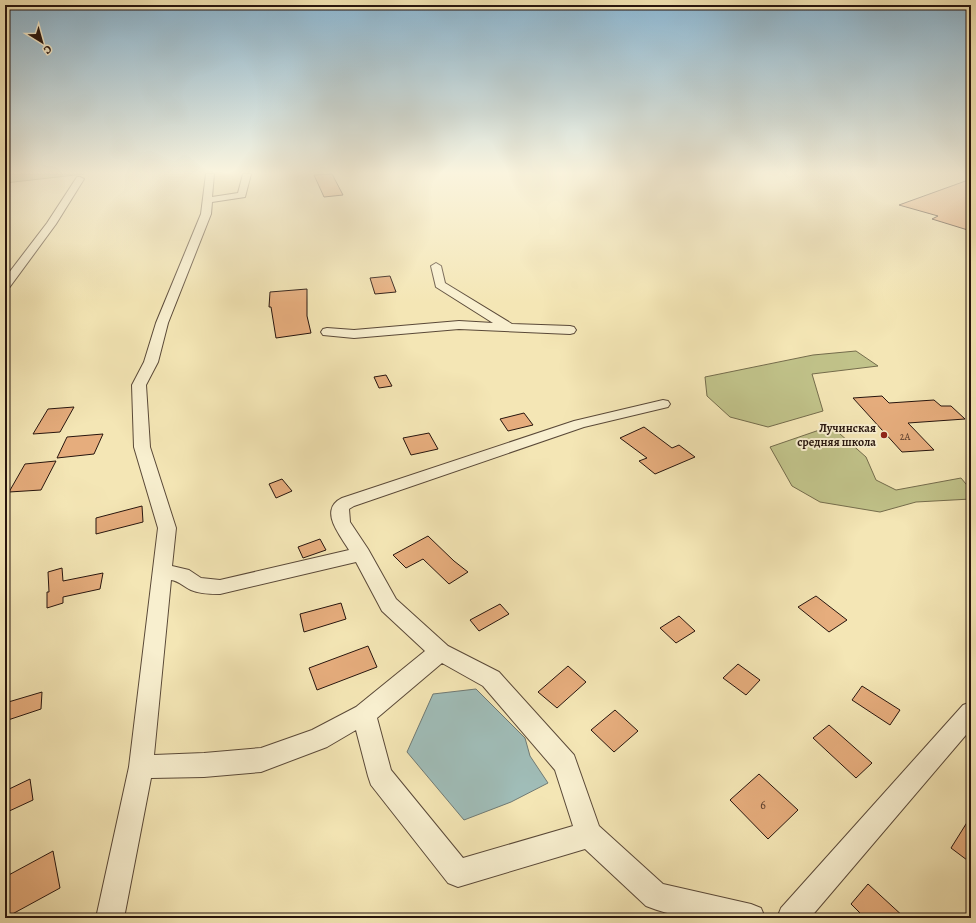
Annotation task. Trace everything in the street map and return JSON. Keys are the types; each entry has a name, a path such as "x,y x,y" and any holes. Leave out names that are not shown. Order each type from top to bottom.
{"street":[{"path":"5,286 55,217"},
{"path":"110,918 140,768 168,528 142,447 139,385 151,362 162,323 205,217"},
{"path":"436,266 440,285 509,328"},
{"path":"327,332 354,334 459,325 570,330"},
{"path":"663,404 580,424 348,502 340,508 341,523 361,554 389,605 440,652 491,678 565,763 590,836 656,896 751,918"},
{"path":"162,574 173,573 182,575 197,585 220,587 361,554"},
{"path":"140,768 204,765 261,760 318,740 364,714 440,652"},
{"path":"792,918 971,712"},
{"path":"364,714 380,776 458,873 590,836"}],"green space":[{"path":"856,351 878,366 812,374 823,411 768,427 730,417 707,396 705,377 813,355"},
{"path":"831,426 866,457 876,480 896,490 961,478 971,490 971,499 916,502 880,512 820,502 792,486 770,447"}],"water":[{"path":"476,689 525,738 530,756 548,783 511,802 464,820 407,752 433,694"}],"building":[{"path":"936,217 971,217 971,231 932,219"},
{"path":"390,276 396,292 375,294 370,278"},
{"path":"307,289 307,316 311,333 276,338 271,307 269,307 270,292"},
{"path":"386,375 392,386 379,388 374,377"},
{"path":"882,396 889,403 934,400 941,406 951,406 965,419 908,423 934,450 902,452 853,398"},
{"path":"74,407 60,432 33,434 48,409"},
{"path":"524,413 533,425 508,431 500,419"},
{"path":"644,427 672,448 679,445 695,457 655,474 639,461 647,458 620,438"},
{"path":"429,433 438,449 411,455 403,438"},
{"path":"103,434 94,454 57,458 67,437"},
{"path":"56,461 41,490 9,492 25,464"},
{"path":"282,479 292,491 276,498 269,484"},
{"path":"142,506 143,522 96,534 96,518"},
{"path":"428,536 468,572 449,584 423,559 406,568 393,555"},
{"path":"320,539 326,550 303,558 298,547"},
{"path":"62,568 63,581 103,573 100,589 63,597 63,603 47,608 47,592 49,592 48,572"},
{"path":"816,596 847,620 829,632 798,607"},
{"path":"341,603 346,619 304,632 300,614"},
{"path":"500,604 509,614 479,631 470,620"},
{"path":"679,616 695,631 676,643 660,628"},
{"path":"368,646 377,667 317,690 309,668"},
{"path":"738,664 760,680 746,695 723,678"},
{"path":"568,666 586,682 557,708 538,692"},
{"path":"862,686 900,710 890,725 852,700"},
{"path":"42,692 41,709 5,721 5,703"},
{"path":"615,710 638,731 614,752 591,730"},
{"path":"829,725 872,763 856,778 813,738"},
{"path":"759,774 798,810 768,839 730,800"},
{"path":"30,779 33,800 5,813 5,791"},
{"path":"971,816 971,863 951,848"},
{"path":"53,851 60,888 5,918 5,877"},
{"path":"868,884 905,918 865,918 851,904"}],"place":[{"name":"Лучинская средняя школа","path":"884,435"}]}
